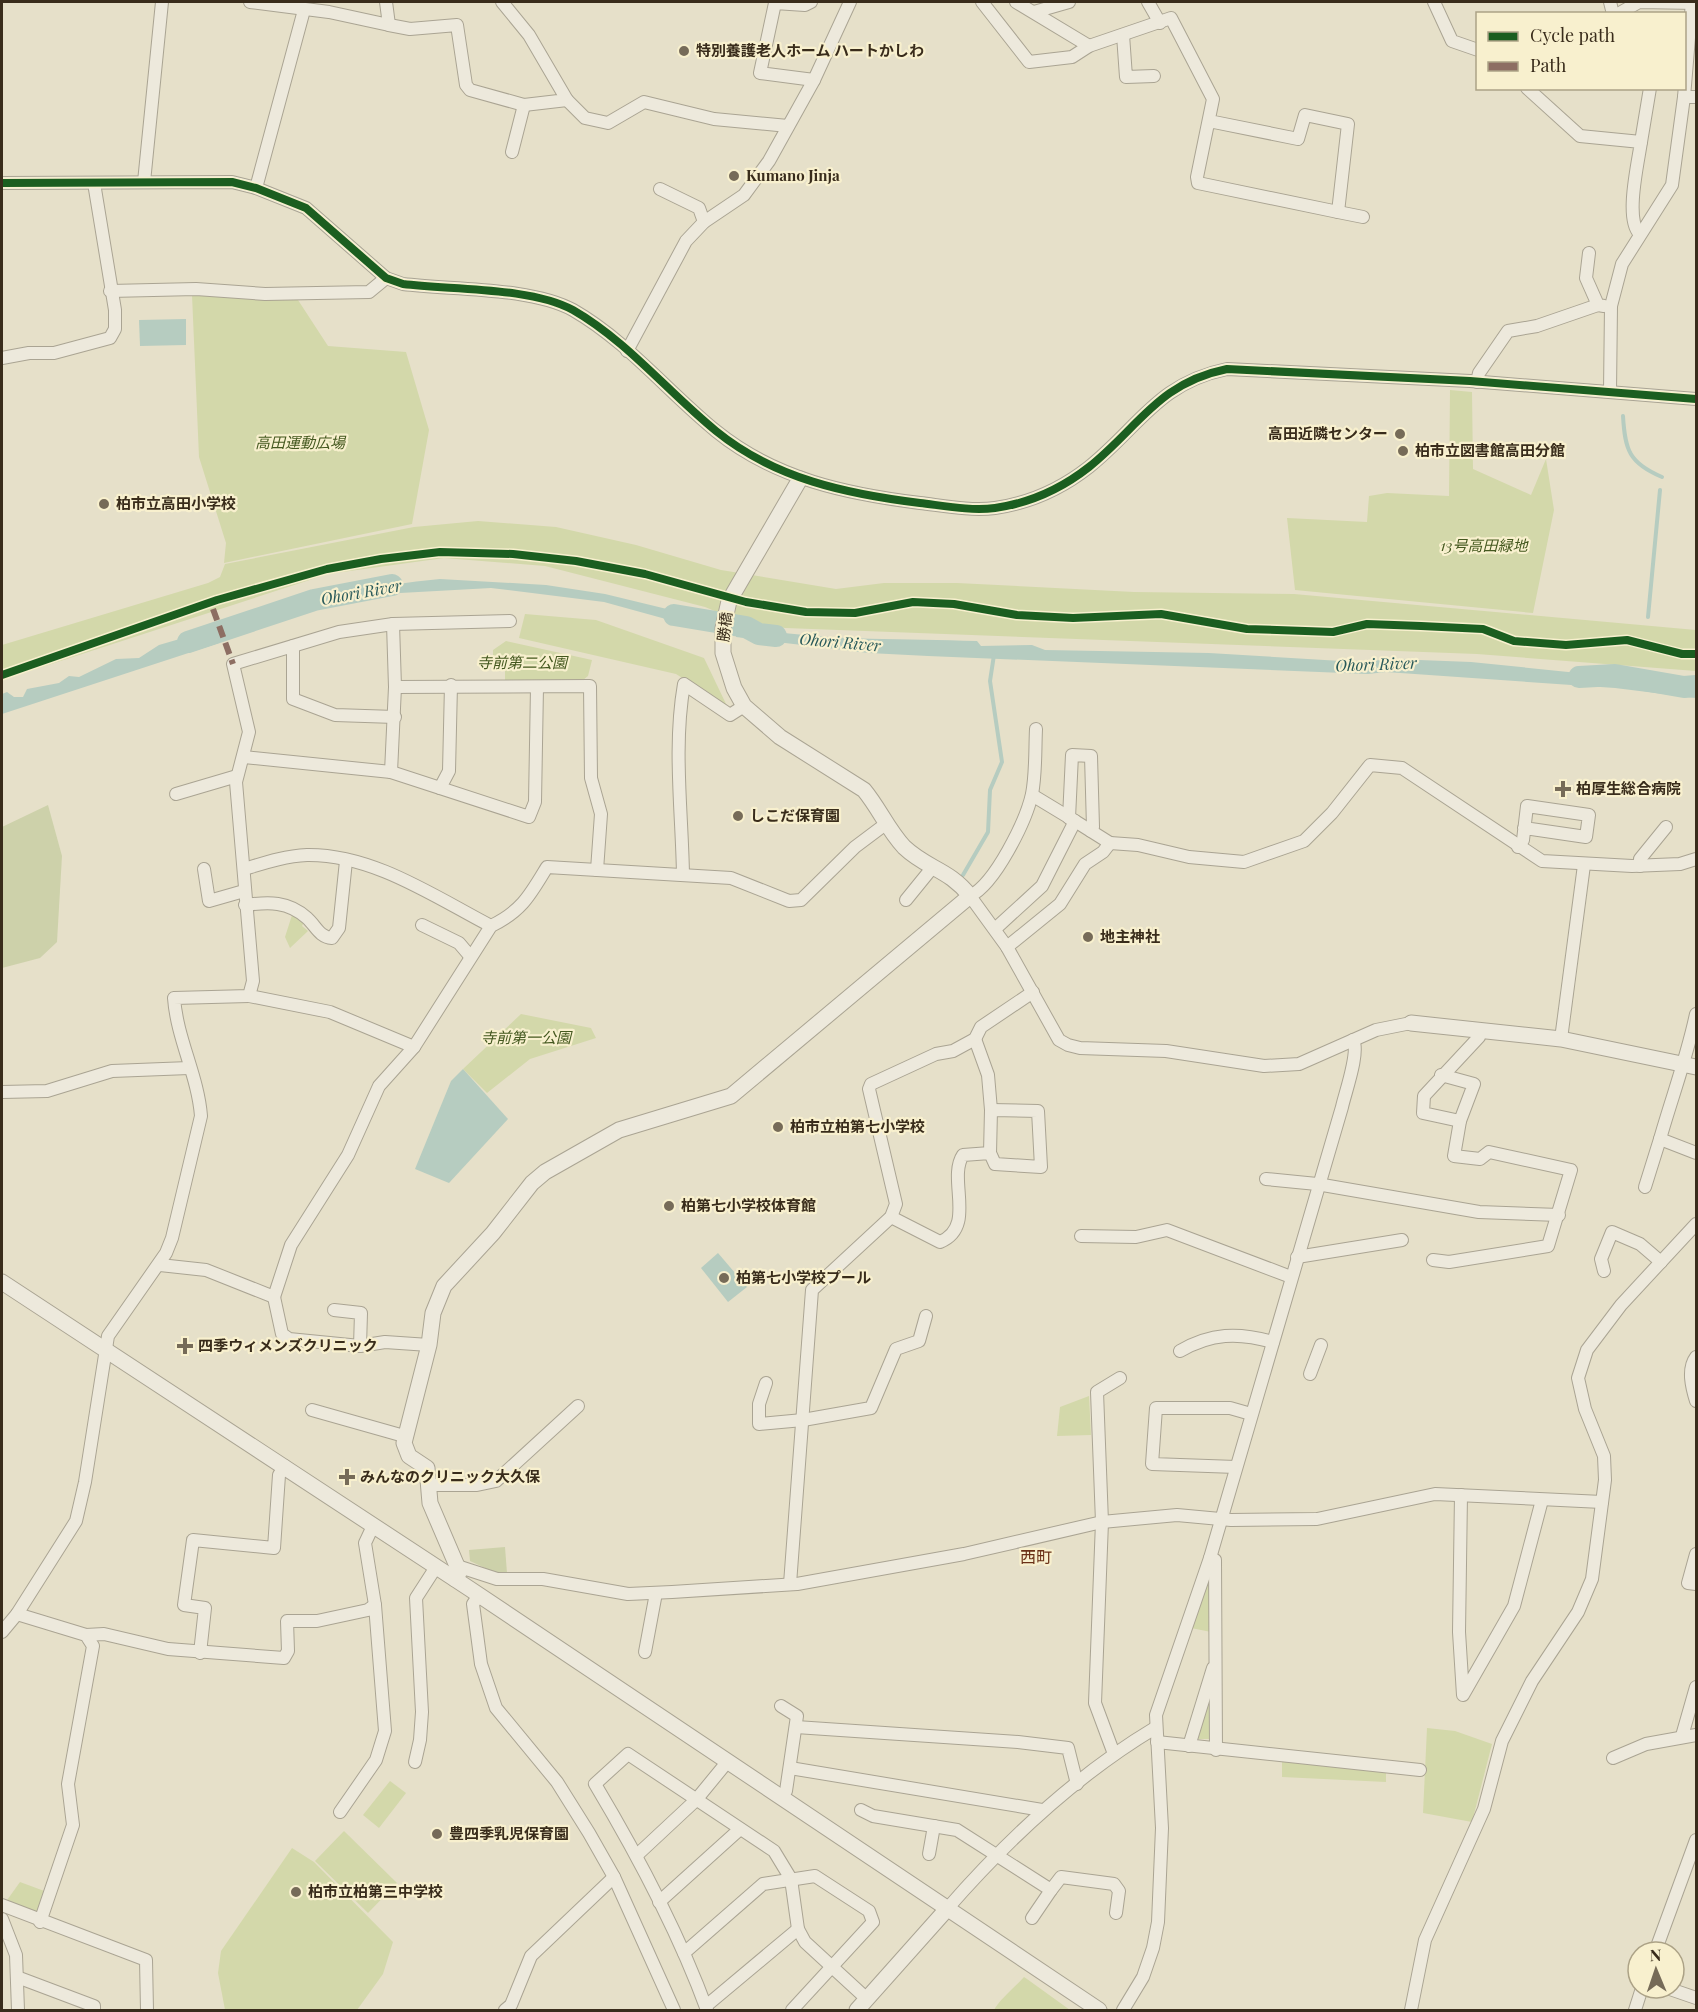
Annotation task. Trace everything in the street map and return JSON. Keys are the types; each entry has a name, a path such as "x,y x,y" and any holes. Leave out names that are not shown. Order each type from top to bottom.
{"street":[{"path":"144,182 162,2"},
{"path":"250,2 304,10 329,7 389,25 411,29 457,25 466,85 470,90 524,105 567,100"},
{"path":"386,2 389,25"},
{"path":"502,2 529,35 567,100 585,118 608,123 644,102 736,122 788,126"},
{"path":"811,2 805,5 775,3 760,73 814,80"},
{"path":"627,351 687,241 704,222 744,195 769,161 814,80 850,2"},
{"path":"982,2 1029,62 1072,57 1089,46 1171,18 1213,99 1198,183 1363,217"},
{"path":"1016,2 1089,46"},
{"path":"1034,12 1069,2"},
{"path":"1148,2 1160,23"},
{"path":"1434,2 1452,41 1476,49"},
{"path":"1610,391 1611,306 1622,264 1639,233 1672,184 1690,97 1694,2 1639,2 1622,12"},
{"path":"256,188 304,10"},
{"path":"1123,35 1126,77 1154,76"},
{"path":"1532,90 1580,136 1641,142"},
{"path":"1639,233 1634,228 1632,215 1650,90"},
{"path":"512,152 524,105"},
{"path":"1209,121 1298,139 1305,115 1348,124 1338,212"},
{"path":"2,183 232,182 256,188 306,208 386,278 403,284 515,294 549,300 572,310 627,351 717,432 765,462 800,479 822,486 893,500 958,507 995,508 1045,495 1089,467 1161,397 1202,374 1227,369 1477,382 1696,399"},
{"path":"2,358 29,353 54,353 110,338 115,329 115,310 110,291 94,183"},
{"path":"660,189 699,208 704,222"},
{"path":"1589,252 1586,278 1598,305"},
{"path":"110,291 196,289 265,294 369,292 386,278"},
{"path":"1477,382 1479,373 1508,331 1537,326 1598,305 1611,306"},
{"name":"勝橋","path":"744,706 734,688 723,653 723,628 729,601 800,479"},
{"path":"249,996 253,981 245,905 237,776 249,732 233,664 339,632 393,624 510,621"},
{"path":"391,772 395,717 393,624"},
{"path":"293,646 293,699 334,715 395,717"},
{"path":"683,875 678,744 679,715 684,684 730,714 744,706 780,737 864,790 905,847 933,868 949,873 970,896 1007,947 1059,1040 1080,1048 1166,1051 1264,1066 1299,1064 1394,1024 1411,1023 1561,1039 1691,1065"},
{"path":"440,788 449,771 450,686"},
{"path":"395,687 590,686 591,778 601,814 597,870"},
{"path":"244,757 391,772 529,817 535,802 537,687"},
{"path":"1036,729 1032,795 998,870 980,891 970,896 731,1096 619,1130 545,1172 532,1183 493,1233 444,1286 433,1313 429,1346 404,1436 409,1456 427,1468 434,1517 448,1541 456,1572 479,1595 1099,2010"},
{"path":"995,929 1042,886 1072,820 1072,755 1091,756 1093,827 1091,831"},
{"path":"1032,795 1110,843 1138,845 1189,857 1244,862 1304,842 1332,813 1370,765 1402,768 1542,861 1584,865 1640,866 1680,864 1696,859"},
{"path":"176,794 237,776"},
{"path":"1518,847 1523,840 1524,828 1527,806 1589,815 1586,837 1524,828"},
{"path":"429,1346 386,1342 360,1346 289,1339 282,1334 274,1297 291,1245 348,1155 379,1086 414,1047 491,926 510,917 525,903 548,867 731,878 789,902 801,900 855,847 887,823"},
{"path":"1640,866 1640,859 1666,827"},
{"path":"1007,947 1060,904 1085,864 1103,852 1110,843"},
{"path":"244,869 308,855 346,861 387,873 491,926"},
{"path":"245,905 280,903 308,919 320,934 332,938 340,917 346,861"},
{"path":"1561,1039 1584,865"},
{"path":"906,900 933,868"},
{"path":"204,869 209,901 244,891"},
{"path":"422,925 459,943 470,956"},
{"path":"790,1584 812,1290 891,1217 896,1204 869,1089 871,1084 936,1054 954,1051 975,1039 981,1027 1033,992"},
{"path":"2,1632 17,1614 76,1521 85,1482 105,1348 114,1325 160,1265 172,1238 201,1116 200,1096 189,1068 175,1014 174,998 249,996 330,1012 414,1047"},
{"path":"1645,1187 1677,1076 1691,1065 1696,1014"},
{"path":"1460,1121 1423,1113 1424,1096 1441,1075 1479,1037 1479,1030"},
{"path":"975,1039 988,1076 991,1110 990,1153 995,1164 1041,1167 1038,1111 991,1110"},
{"path":"1123,2010 1143,1977 1153,1948 1158,1922 1162,1828 1156,1715 1210,1558 1298,1257 1353,1065 1355,1045 1353,1041"},
{"path":"2,1092 46,1091 112,1071 189,1068"},
{"path":"1433,1260 1449,1262 1548,1246 1559,1215 1570,1170 1489,1152 1480,1159 1454,1156 1460,1121 1474,1084 1441,1075"},
{"path":"1660,1139 1696,1154"},
{"path":"891,1217 940,1242 948,1239 961,1215 957,1164 963,1155 990,1153"},
{"path":"1266,1179 1317,1185 1479,1212 1559,1215"},
{"path":"1411,2010 1425,1940 1484,1809 1502,1741 1532,1681 1578,1612 1592,1579 1602,1502 1604,1456 1585,1409 1578,1378 1587,1350 1621,1305 1696,1224"},
{"path":"1081,1236 1136,1237 1167,1230 1291,1277"},
{"path":"1604,1271 1600,1259 1612,1232 1640,1244 1661,1262"},
{"path":"1298,1257 1402,1240"},
{"path":"160,1265 206,1270 274,1297"},
{"path":"2,1282 436,1567 497,1579 543,1579 628,1594 790,1584 964,1554 1102,1522 1177,1515 1256,1521 1317,1519 1435,1494 1602,1502"},
{"path":"334,1310 361,1312 360,1346"},
{"path":"766,1383 759,1404 759,1424 802,1420 871,1407 896,1349 919,1341 926,1316"},
{"path":"1180,1352 1202,1339 1250,1335 1273,1342"},
{"path":"1310,1374 1321,1345"},
{"path":"1696,1357 1692,1363 1692,1388 1696,1401"},
{"path":"1114,1754 1095,1703 1102,1522 1097,1392 1120,1378"},
{"path":"429,1485 477,1485 496,1481 578,1406"},
{"path":"1236,1467 1152,1464 1156,1408 1230,1408 1251,1414"},
{"path":"312,1410 404,1436"},
{"path":"200,1653 204,1608 184,1605 193,1540 274,1548 279,1475 285,1466"},
{"path":"1461,1495 1459,1632 1463,1695 1514,1606 1542,1500"},
{"path":"340,1812 376,1760 383,1744 385,1731 375,1605 365,1543 373,1526"},
{"path":"1696,1554 1688,1583 1696,1584"},
{"path":"1210,1558 1215,1560 1216,1750"},
{"path":"415,1762 420,1740 422,1712 416,1598 436,1567"},
{"path":"645,1652 656,1593"},
{"path":"479,1595 473,1604 481,1664 496,1708 557,1782 614,1877 674,2010"},
{"path":"17,1614 86,1635 105,1634 168,1649 284,1658 288,1651 288,1622 316,1622 368,1610 375,1605"},
{"path":"40,1922 66,1851 73,1824 68,1784 93,1646 86,1635"},
{"path":"1189,1746 1216,1655"},
{"path":"1682,1736 1696,1687"},
{"path":"781,1706 797,1716 786,1791 781,1797"},
{"path":"796,1728 1018,1742 1068,1748 1077,1784"},
{"path":"798,1929 706,2008 684,1953 637,1855 595,1784 628,1754 774,1851 791,1879 798,1929 805,1942 831,1967 862,2005 996,1854 1042,1810 1114,1754 1155,1728"},
{"path":"1613,1758 1646,1744 1696,1735"},
{"path":"1157,1742 1420,1770"},
{"path":"637,1855 696,1800 728,1761"},
{"path":"790,1768 1042,1810"},
{"path":"861,1810 873,1816 957,1830 1051,1890"},
{"path":"929,1854 934,1826"},
{"path":"659,1902 740,1829"},
{"path":"1660,1940 1692,1865 1696,1840"},
{"path":"684,1953 763,1884 815,1876 869,1911 873,1922 792,2010"},
{"path":"505,2010 511,2005 531,1956 614,1877"},
{"path":"1032,1918 1060,1877 1114,1884 1119,1891 1116,1913"},
{"path":"2,1905 40,1922 146,1960 147,2010"},
{"path":"2,1919 16,1955 18,2010"},
{"path":"17,1977 94,2006 94,2010"}],"green space":[{"name":"高田運動広場","path":"192,295 298,300 328,346 406,352 429,430 412,524 224,563 226,543 199,457"},
{"name":"13号高田緑地","path":"1450,390 1472,392 1473,469 1531,495 1546,459 1554,510 1533,613 1295,590 1287,518 1367,522 1369,496 1387,493 1449,496"},
{"path":"478,521 556,527 636,545 721,570 836,589 884,583 957,583 1134,592 1294,594 1696,630 1696,671 1477,654 785,628 734,619 705,607 545,566 444,558 328,574 2,680 2,645 208,583 220,577 225,564 414,527"},
{"path":"525,614 596,620 704,658 727,706 676,674 519,638"},
{"name":"寺前第二公園","path":"506,641 592,660 588,676 583,680 505,681 505,668 493,668 493,650"},
{"path":"48,805 62,856 57,942 40,958 2,968 2,827"},
{"path":"293,912 304,922 302,926 308,931 290,948 285,937"},
{"name":"寺前第一公園","path":"521,1014 591,1028 596,1038 530,1059 487,1093 463,1069"},
{"path":"1089,1396 1091,1435 1057,1436 1060,1407"},
{"path":"505,1547 507,1573 498,1574 470,1561 469,1550"},
{"path":"1210,1571 1216,1633 1191,1628"},
{"path":"1212,1686 1211,1739 1198,1739"},
{"path":"1427,1728 1455,1731 1492,1744 1472,1822 1423,1813"},
{"path":"1282,1760 1386,1770 1386,1782 1282,1777"},
{"path":"390,1781 406,1793 379,1828 363,1815"},
{"path":"344,1831 397,1883 368,1913 315,1861"},
{"path":"292,1848 314,1862 393,1942 383,1974 357,2010 225,2010 218,1973 221,1951"},
{"path":"20,1882 47,1892 40,1912 31,1915 5,1903"},
{"path":"1024,1977 1070,2010 994,2010"}],"water":[{"path":"186,319 186,345 140,346 139,320"},
{"path":"440,579 546,585 605,594 704,618 702,629 604,602 491,588 382,594 280,618 231,635 227,625 332,596"},
{"path":"737,625 827,637 977,641 981,646 1032,645 1045,650 1209,653 1358,662 1393,659 1471,662 1696,685 1696,698 1615,688 1386,672 1368,674 869,653 736,637"},
{"path":"214,629 219,643 2,714 2,694 7,692 14,697 23,697 27,689 59,683 69,676 79,677 116,659 139,658 159,645"},
{"path":"463,1069 508,1119 449,1183 415,1169 451,1081"},
{"name":"柏第七小学校プール","path":"718,1253 747,1287 728,1302 701,1268"}],"waterway":[{"path":"1623,416 1625,438 1631,454 1642,466 1662,477"},
{"path":"1648,617 1660,490"},
{"name":"Ohori River","path":"188,642 314,600 392,585"},
{"name":"Ohori River","path":"674,615 746,627 759,634 776,636"},
{"path":"963,875 988,832 990,790 1002,762 990,681 994,655"},
{"name":"Ohori River","path":"1579,677 1615,675 1684,687 1696,686"}],"marked path":[{"path":"213,609 233,664"}],"cycle path":[{"path":"2,183 232,182 256,188 306,208 386,278 403,284 514,293 536,297 573,310 611,336 716,431 739,448 787,473 866,495 948,507 995,508 1021,503 1056,488 1089,467 1166,396 1203,376 1227,369 1470,381 1696,399"},
{"path":"2,675 217,600 327,569 381,559 440,552 513,554 576,561 645,574 746,602 806,612 855,613 913,602 954,604 1017,615 1073,618 1161,614 1247,629 1333,632 1367,624 1483,629 1514,641 1566,645 1627,640 1682,654 1696,654"}],"place":[{"name":"特別養護老人ホーム ハートかしわ","path":"684,51"},
{"name":"Kumano Jinja","path":"734,176"},
{"name":"高田近隣センター","path":"1400,434"},
{"name":"柏市立図書館高田分館","path":"1403,451"},
{"name":"柏市立高田小学校","path":"104,504"},
{"name":"柏厚生総合病院","path":"1563,789"},
{"name":"しこだ保育園","path":"738,816"},
{"name":"地主神社","path":"1088,937"},
{"name":"柏市立柏第七小学校","path":"778,1127"},
{"name":"柏第七小学校体育館","path":"669,1206"},
{"name":"柏第七小学校プール","path":"724,1278"},
{"name":"四季ウィメンズクリニック","path":"185,1346"},
{"name":"みんなのクリニック大久保","path":"347,1477"},
{"name":"豊四季乳児保育園","path":"437,1834"},
{"name":"柏市立柏第三中学校","path":"296,1892"}],"district":[{"name":"西町","path":"1036,1557"}]}
